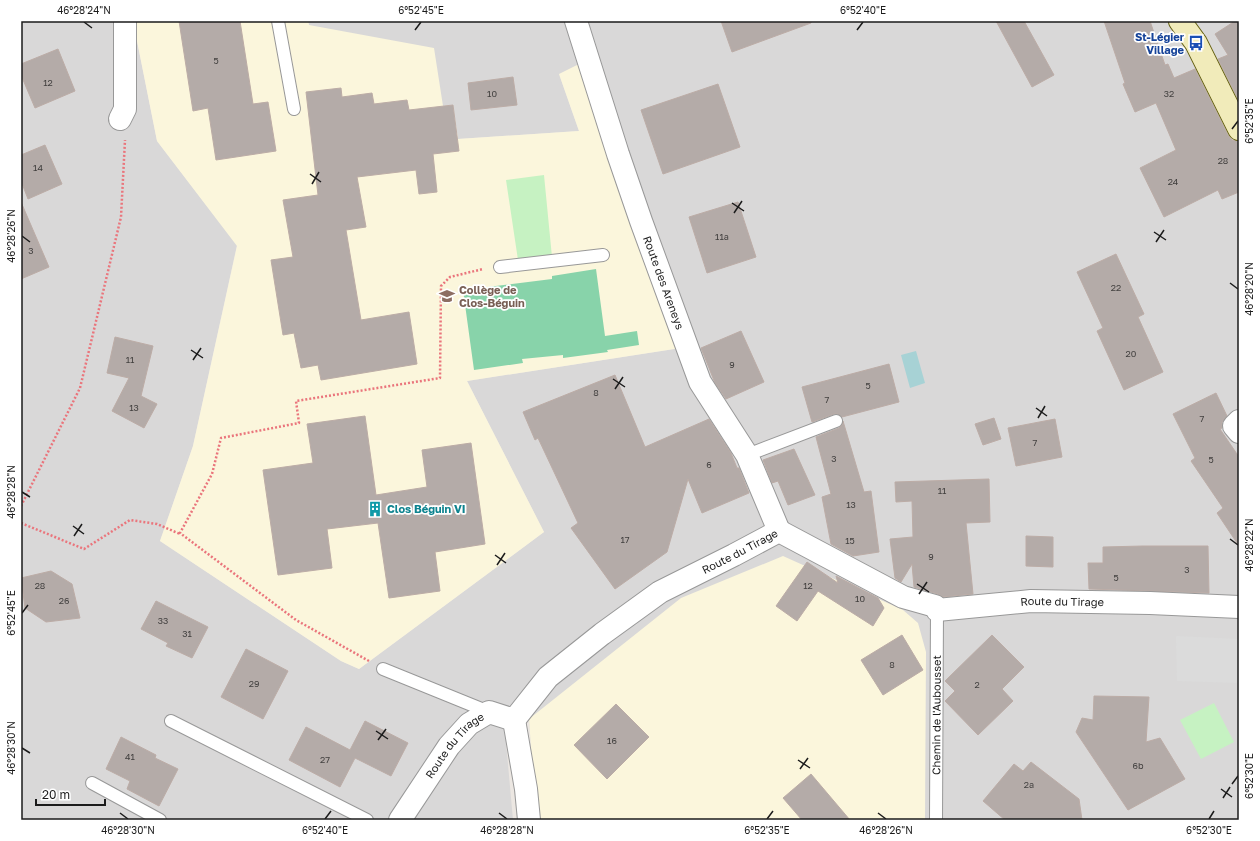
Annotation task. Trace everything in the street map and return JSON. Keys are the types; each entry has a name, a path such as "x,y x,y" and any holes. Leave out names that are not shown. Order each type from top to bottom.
{"main road":[{"path":"1185,23 1239,129"}],"street":[{"path":"120,119 125,110 125,21"},
{"name":"Route des Areneys","path":"576,21 613,140 700,382 747,455 779,531"},
{"path":"1239,421 1234,426 1239,432"},
{"name":"Route du Tirage","path":"400,820 449,746 469,724 489,712 514,720 548,677 602,634 647,601 660,592 779,531 904,597 935,606 937,610 1031,602 1150,603 1239,607"},
{"path":"514,720 526,789 529,820"}],"lane":[{"path":"278,21 294,109"},
{"path":"500,267 604,255"},
{"path":"747,455 836,421"},
{"name":"Chemin de l'Aubousset","path":"936,820 937,610"},
{"path":"383,669 489,712"},
{"path":"171,721 367,820"},
{"path":"92,783 160,820"}],"path":[{"path":"21,506 80,388 121,217 125,131 120,119"},
{"path":"181,534 180,533 212,474 221,438 299,423 296,400 440,378 441,286 450,277 486,268 500,267"},
{"path":"21,523 84,549 130,520 157,524 181,534 296,620 383,669"}],"shaded area":[{"path":"21,21 133,21 157,141 237,245 193,446 160,541 341,661 359,669 544,532 467,381 687,347 559,74 579,131 458,139 453,105 443,106 309,25 308,21 1239,21 1239,820 536,820 529,719 506,742 513,820 21,820"},
{"name":"Collège de Clos-Béguin","path":"133,21 308,21 309,25 434,48 443,106 453,105 458,139 579,131 559,74 577,65 590,63 687,347 467,381 544,532 359,669 341,661 160,541 193,446 237,246 157,141"},
{"path":"783,556 903,610 918,623 926,652 925,820 536,820 529,719 681,598"},
{"path":"1176,636 1239,639 1239,683 1177,681"}],"green space":[{"path":"544,175 552,257 518,260 506,180"},
{"path":"596,269 605,336 637,331 639,345 607,350 608,352 563,358 563,355 522,359 523,363 474,370 463,290 552,279 552,276"},
{"path":"1214,703 1234,742 1201,759 1180,720"}],"water":[{"path":"916,351 925,383 910,388 901,355"}],"building":[{"path":"179,21 240,21 253,104 268,102 276,151 216,160 208,108 193,111"},
{"path":"721,21 811,21 811,23 732,52"},
{"path":"996,21 1024,21 1054,75 1032,87"},
{"path":"1104,21 1150,21 1165,65 1168,64 1174,78 1195,69 1228,135 1232,140 1239,141 1239,192 1222,199 1218,190 1164,217 1140,168 1176,150 1156,103 1135,112 1123,84 1125,83"},
{"path":"1235,21 1239,21 1239,101 1218,59 1228,55 1215,34"},
{"path":"58,49 75,91 35,108 21,75 21,64"},
{"path":"513,77 517,105 471,110 468,83"},
{"path":"718,84 740,147 663,174 641,110"},
{"path":"341,88 342,97 372,93 374,104 407,100 409,110 453,105 459,151 433,154 437,192 419,194 416,170 357,177 366,227 346,230 361,320 409,312 417,364 321,380 318,365 301,368 294,333 283,335 271,260 293,257 283,200 318,195 306,92"},
{"path":"45,145 62,184 28,199 21,181 21,155"},
{"path":"21,202 49,267 21,279"},
{"path":"738,202 756,257 707,273 689,217"},
{"path":"1116,254 1144,314 1138,317 1163,372 1124,390 1097,331 1103,328 1077,272"},
{"path":"741,331 764,382 726,399 715,383 701,348"},
{"path":"115,337 153,346 141,396 157,404 144,428 112,411 129,378 107,373"},
{"path":"889,364 899,402 842,417 838,414 834,414 812,422 802,387"},
{"path":"615,375 645,447 709,419 731,453 749,493 702,513 688,479 667,552 615,589 571,528 578,523 538,438 535,440 523,412"},
{"path":"1216,393 1227,416 1222,422 1222,428 1220,429 1239,457 1239,546 1217,513 1223,508 1191,461 1195,458 1173,414"},
{"name":"Clos Béguin VI","path":"365,416 376,495 427,487 422,450 471,443 485,544 435,552 440,591 389,598 378,523 327,529 332,568 278,575 263,470 313,463 307,424"},
{"path":"994,418 1001,439 983,445 975,424"},
{"path":"1055,419 1062,457 1016,466 1008,428"},
{"path":"843,421 864,492 871,491 879,552 853,556 831,544 822,497 831,494 816,437 839,428"},
{"path":"794,449 815,495 788,505 778,481 772,483 763,460"},
{"path":"989,479 990,522 966,523 973,594 943,597 938,594 914,587 912,564 901,582 895,578 890,539 913,537 912,501 896,502 895,482"},
{"path":"1026,536 1053,537 1053,567 1026,566"},
{"path":"1208,546 1209,593 1089,589 1088,563 1103,563 1103,547"},
{"path":"807,562 838,583 836,576 878,598 884,608 873,626 818,591 797,621 776,606"},
{"path":"51,571 72,584 80,618 46,622 25,608 21,578"},
{"path":"156,601 208,627 192,658 166,646 168,643 141,629"},
{"path":"902,635 923,670 883,695 861,660"},
{"path":"992,635 1024,667 1002,689 1013,701 978,735 945,701 955,691 945,681"},
{"path":"246,649 288,671 263,719 221,697"},
{"path":"1094,696 1149,697 1146,742 1160,738 1185,779 1128,810 1076,732 1082,718 1093,720"},
{"path":"616,704 649,737 607,779 574,745"},
{"path":"365,721 408,743 391,776 355,758 340,787 289,760 306,727 350,750"},
{"path":"121,737 156,755 155,758 178,769 159,806 127,789 130,781 106,769"},
{"path":"1031,762 1079,799 1082,820 1005,820 983,801 1014,764 1023,771"},
{"path":"811,774 850,820 802,820 783,798"}],"place":[{"name":"St-Légier Village","path":"1196,43"},
{"name":"Collège de Clos-Béguin","path":"447,296"},
{"name":"Clos Béguin VI","path":"375,509"}]}
